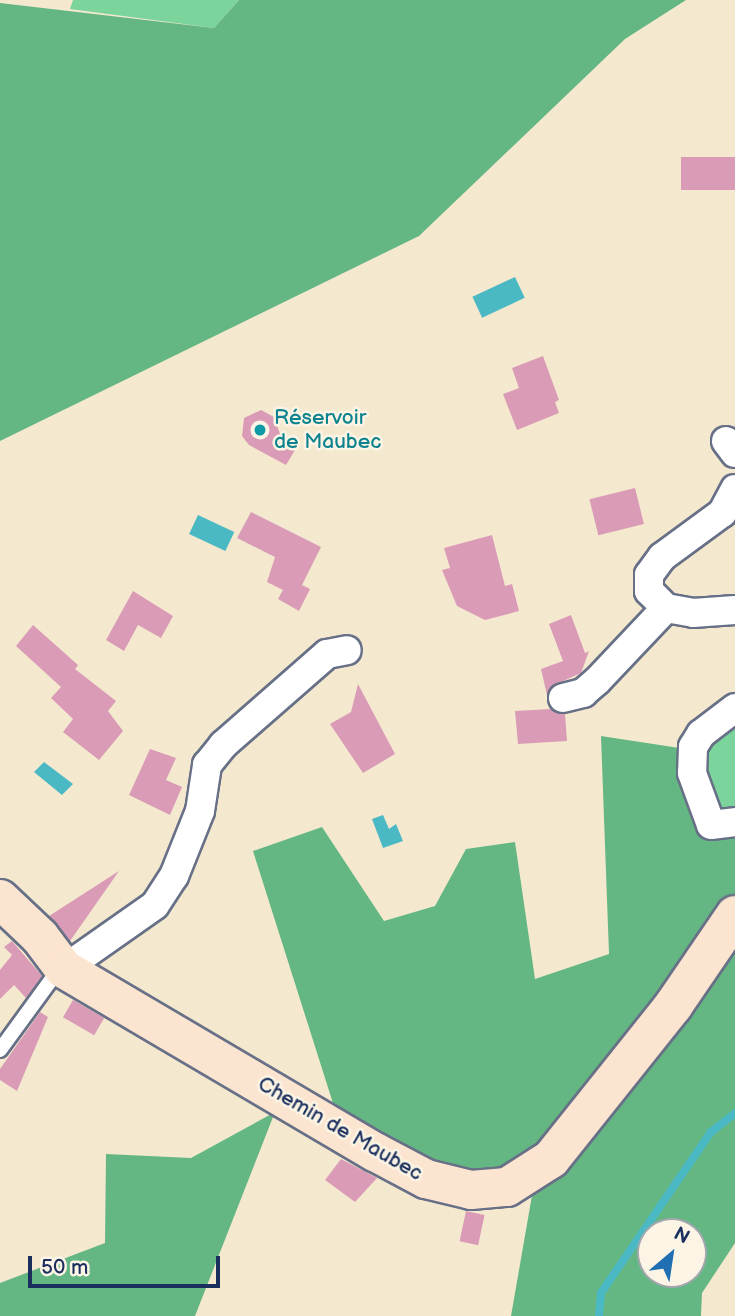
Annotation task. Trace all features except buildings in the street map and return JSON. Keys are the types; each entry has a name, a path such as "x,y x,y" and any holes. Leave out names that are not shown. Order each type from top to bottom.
{"street":[{"path":"735,489 722,513 662,557 649,575 649,591 666,608 693,613 735,610"},
{"path":"563,698 583,693 597,681 666,608"},
{"path":"64,969 155,905 174,876 200,811 207,765 223,745 327,654 347,650"},
{"path":"735,708 711,722 701,734 693,747 692,773 711,825 735,822"},
{"name":"Chemin de Maubec","path":"0,899 40,937 64,969 426,1180 491,1191 529,1176 588,1118 735,915"}],"lane":[{"path":"0,1050 54,976 64,969"}],"green space":[{"path":"73,0 239,0 214,28 70,9"},
{"path":"239,0 686,0 625,39 419,236 0,441 0,3 214,28"},
{"path":"735,718 735,813 719,820 699,751"},
{"path":"601,736 699,751 719,819 735,813 735,1243 707,1285 707,1218 637,1218 637,1288 705,1288 702,1293 701,1316 511,1316 534,1184 426,1169 338,1119 253,851 322,827 384,921 435,906 466,849 515,842 535,979 609,954"},
{"path":"275,1112 195,1316 0,1316 0,1283 105,1243 106,1154 191,1158"}],"water":[{"path":"515,277 525,298 482,318 472,297"},
{"path":"198,515 234,532 225,551 189,534"},
{"path":"44,762 73,784 62,795 34,772"},
{"path":"383,815 389,829 396,824 403,841 383,848 372,819"}],"waterway":[{"path":"599,1316 601,1293 711,1132 735,1113"}],"place":[{"name":"Réservoir de Maubec","path":"260,430"}]}
